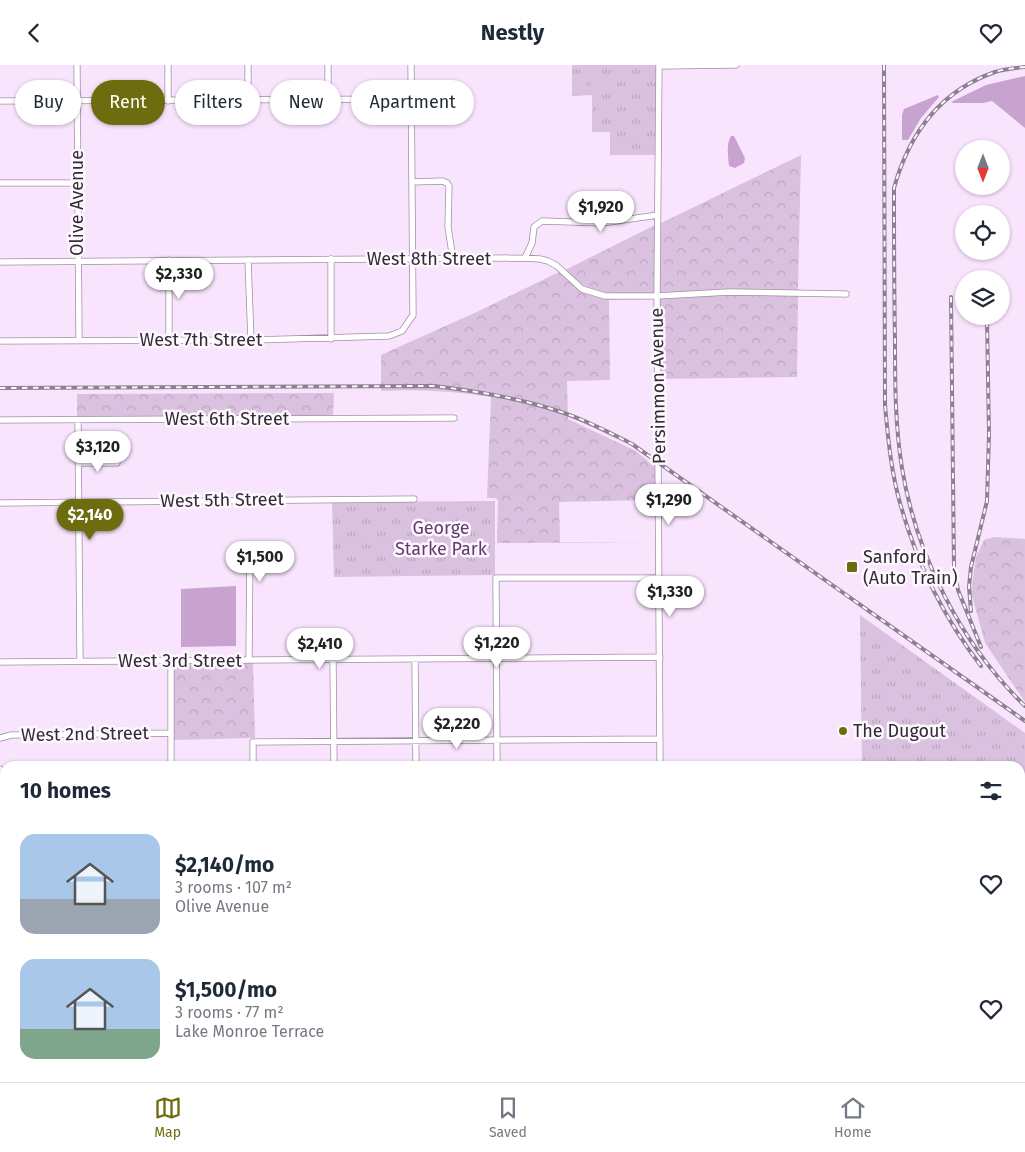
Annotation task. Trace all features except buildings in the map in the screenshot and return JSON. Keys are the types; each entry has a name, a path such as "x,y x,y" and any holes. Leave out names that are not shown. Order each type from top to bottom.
{"street":[{"name":"Olive Avenue","path":"77,65 77,80"},
{"path":"168,65 168,101"},
{"path":"248,65 248,80"},
{"path":"328,65 328,80"},
{"path":"411,65 411,80"},
{"path":"659,66 736,65"},
{"name":"Persimmon Avenue","path":"659,66 657,296 660,761"},
{"path":"0,101 15,101"},
{"path":"81,101 175,101"},
{"name":"Olive Avenue","path":"77,125 78,340"},
{"path":"411,125 412,259"},
{"path":"412,182 447,183 449,186 448,227 453,259"},
{"path":"0,183 78,183"},
{"path":"526,258 532,243 534,227 542,221 602,223 658,215"},
{"name":"West 8th Street","path":"0,262 526,258 548,261 557,266 575,284 589,292 605,296 657,296 729,292 846,294"},
{"path":"330,259 331,339"},
{"name":"West 7th Street","path":"0,341 331,339 389,336 402,331 413,315 412,259"},
{"path":"169,260 170,340"},
{"path":"248,260 251,340"},
{"name":"West 6th Street","path":"0,420 454,418"},
{"path":"78,420 80,661"},
{"path":"79,463 117,463"},
{"name":"West 5th Street","path":"0,503 414,499"},
{"path":"249,660 250,545"},
{"path":"497,761 496,578 659,578"},
{"name":"West 3rd Street","path":"0,662 660,657"},
{"path":"333,659 334,761"},
{"path":"415,659 416,761"},
{"path":"171,660 171,761"},
{"name":"West 2nd Street","path":"0,737 11,735 171,733"},
{"path":"253,761 253,742 660,739"},
{"path":"0,769 0,817"}],"green space":[{"path":"572,65 656,65 655,155 610,155 610,132 592,132 592,95 572,96"},
{"path":"591,79 611,79 611,92 591,91"},
{"path":"801,155 798,290 729,289 660,293 661,223"},
{"path":"655,225 654,293 608,293 591,289 576,280 565,270"},
{"path":"559,272 580,289 598,297 608,299 645,299 609,300 610,380 567,381 568,419 636,451 656,468 656,500 559,502 560,542 656,542 497,543 498,500 487,498 491,397 436,391 381,391 381,355"},
{"path":"729,295 798,296 797,377 661,379 660,299"},
{"path":"334,393 333,416 77,417 77,394"},
{"name":"George Starke Park","path":"495,501 495,575 334,577 332,502"},
{"path":"994,537 1025,539 1025,702 985,643 971,592 976,557 984,540"},
{"path":"860,615 1025,733 1025,761 862,761"},
{"path":"174,663 253,663 255,738 174,740"}],"shaded area":[{"path":"1025,76 1025,128 992,101 983,103 951,102 986,85"},
{"path":"938,95 939,97 921,118 908,140 902,140 902,115 904,109"},
{"path":"731,136 734,136 745,158 744,163 735,168 729,166 728,146"},
{"path":"236,586 236,646 181,647 181,589"}],"railway":[{"path":"884,65 885,405 892,467 907,525 923,567 943,609 981,666"},
{"path":"1025,67 998,71 975,80 943,103 918,133 908,150 894,188 896,403 902,468 909,501 930,565 945,596 981,655 1002,682 1025,706"},
{"path":"951,297 954,568 958,590 981,647"},
{"path":"971,611 969,587 971,567 987,501 989,434 987,325"},
{"path":"0,388 434,386 528,402 568,414 632,444 1025,721"}],"place":[{"name":"Sanford (Auto Train)","path":"852,567"},
{"name":"The Dugout","path":"843,731"}]}
